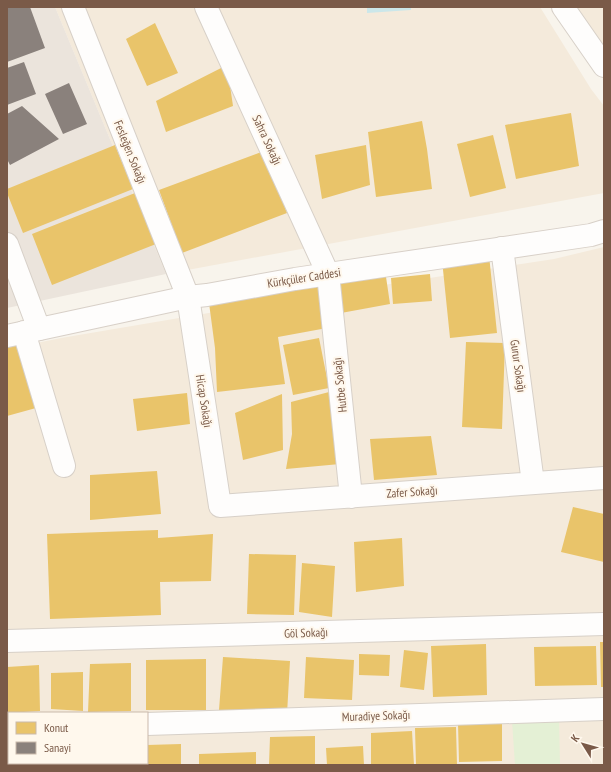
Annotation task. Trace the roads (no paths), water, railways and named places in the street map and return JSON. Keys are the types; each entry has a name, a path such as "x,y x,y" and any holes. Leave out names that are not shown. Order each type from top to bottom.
{"street":[{"name":"Fesleğen Sokağı","path":"73,7 188,297"},
{"name":"Sahra Sokağı","path":"206,7 328,274"},
{"path":"563,7 604,66"},
{"name":"Kürkçüler Caddesi","path":"23,332 188,297 328,274 591,235 604,231"},
{"path":"7,244 23,332 64,466"},
{"name":"Gurur Sokağı","path":"502,248 533,483"},
{"name":"Hutbe Sokağı","path":"328,274 351,497"},
{"name":"Hicap Sokağı","path":"188,297 220,506"},
{"name":"Zafer Sokağı","path":"220,506 604,478"},
{"name":"Göl Sokağı","path":"7,641 604,624"},
{"name":"Muradiye Sokağı","path":"148,724 604,709"}],"water":[{"path":"367,7 411,7 411,10 367,13"}]}
